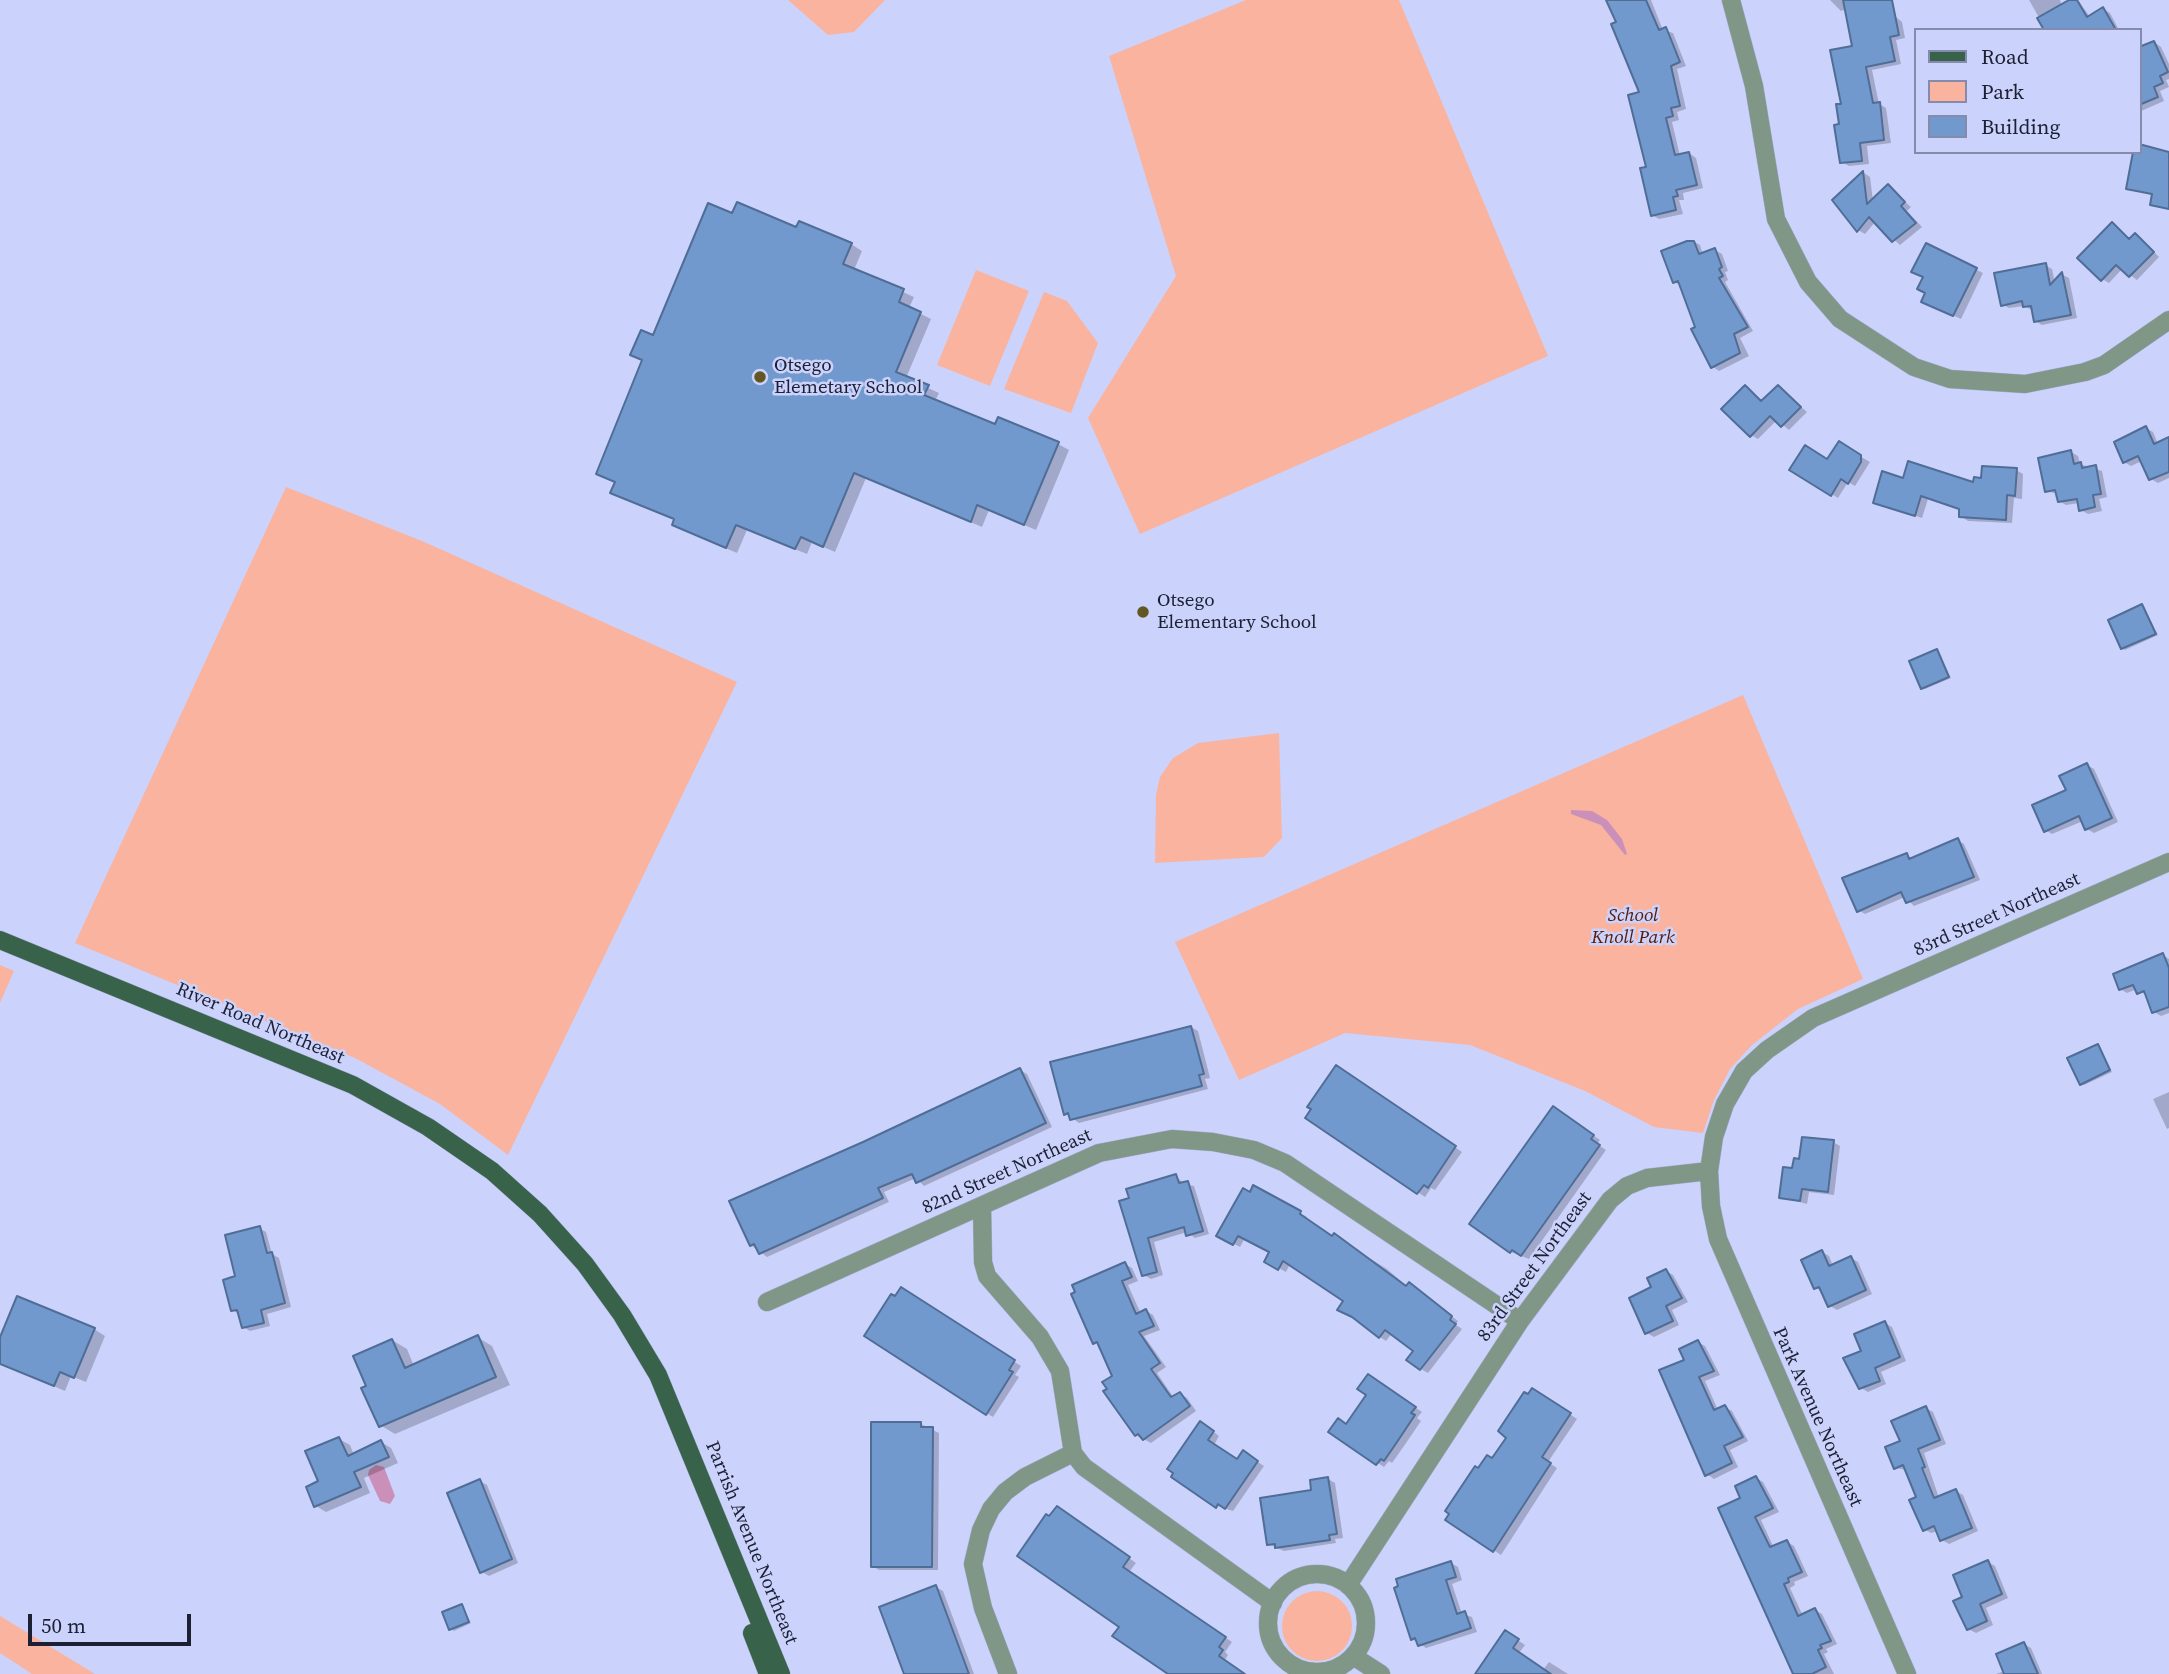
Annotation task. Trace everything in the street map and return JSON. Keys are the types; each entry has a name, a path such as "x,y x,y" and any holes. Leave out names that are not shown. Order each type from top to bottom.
{"main road":[{"name":"River Road Northeast","path":"0,940 353,1086 428,1127 492,1171"},
{"name":"Parrish Avenue Northeast","path":"492,1171 540,1214 607,1294 658,1375 781,1674"},
{"name":"Parrish Avenue Northeast","path":"682,1428 768,1674"}],"street":[{"path":"1731,0 1754,86 1776,219 1808,282 1840,319 1877,345 1925,371 1950,379 2025,384 2085,372 2104,365 2169,320"},
{"name":"83rd Street Northeast","path":"1348,1585 1520,1321 1610,1200 1647,1178 1709,1171 1714,1137 1725,1104 1744,1071 1788,1033 1813,1018 2169,862"},
{"name":"82nd Street Northeast","path":"767,1302 1099,1153 1142,1142 1172,1139 1213,1142 1254,1150 1316,1181 1520,1321"},
{"name":"Park Avenue Northeast","path":"1709,1171 1711,1206 1718,1239 1907,1674"},
{"path":"982,1206 983,1262 987,1276 1040,1337 1060,1371 1073,1453 1084,1467 1273,1602"},
{"path":"1008,1674 984,1608 973,1564 981,1530 991,1509 1005,1492 1025,1478 1073,1453"},
{"path":"1318,1574 1334,1577 1348,1585 1365,1611 1366,1627 1353,1656 1341,1666 1325,1671 1309,1672 1293,1666 1281,1656 1272,1642 1268,1626 1273,1602 1288,1584 1302,1577 1318,1574"},
{"path":"1353,1656 1381,1674"}],"green space":[{"path":"788,0 885,0 854,32 828,35"},
{"path":"1246,0 1399,0 1548,356 1140,534 1088,418 1176,276 1109,56"},
{"path":"976,270 1029,291 990,386 937,365"},
{"path":"1044,292 1067,301 1098,343 1071,413 1004,389"},
{"path":"286,487 422,541 737,682 508,1155 440,1104 355,1058 75,943"},
{"name":"School Knoll Park","path":"1743,695 1863,979 1798,1009 1752,1045 1730,1069 1714,1100 1703,1133 1654,1127 1585,1091 1470,1045 1345,1033 1239,1080 1175,942"},
{"path":"1279,733 1282,838 1264,857 1155,863 1156,795 1160,777 1173,758 1198,743"},
{"path":"0,965 14,971 0,1003"},
{"path":"1317,1591 1342,1601 1352,1626 1342,1651 1317,1661 1292,1651 1282,1626 1292,1601"},
{"path":"0,1616 95,1674 32,1674 0,1653"}],"shaded area":[{"path":"1571,810 1592,811 1607,820 1622,839 1627,854 1625,855 1601,825 1571,814"},
{"path":"376,1465 384,1467 395,1496 390,1504 380,1501 368,1475 369,1470"}],"building":[{"path":"1606,0 1646,0 1659,30 1666,27 1680,62 1671,66 1680,106 1671,108 1673,116 1666,118 1675,155 1689,152 1697,185 1676,190 1678,196 1673,197 1676,210 1651,216 1640,168 1646,167 1628,95 1639,92 1611,24 1616,22"},
{"path":"1843,0 1892,0 1899,35 1890,37 1895,61 1866,67 1873,103 1880,102 1884,140 1860,143 1862,161 1840,163 1834,125 1839,124 1836,104 1841,104 1830,50 1852,46"},
{"path":"2069,0 2077,0 2087,17 2103,7 2115,28 2043,28 2037,18"},
{"path":"2154,41 2168,72 2160,76 2163,83 2154,87 2158,97 2141,104 2141,46"},
{"path":"2141,145 2169,152 2169,209 2150,205 2152,194 2126,189 2133,154 2141,154"},
{"path":"1863,171 1867,204 1888,184 1905,202 1901,206 1916,223 1892,242 1869,217 1857,232 1832,200"},
{"name":"Otsego Elemetary School","path":"737,202 796,227 799,221 852,243 843,264 904,289 899,302 921,312 896,372 929,385 924,395 995,424 998,417 1059,442 1024,525 977,505 971,522 854,473 823,547 801,537 795,549 736,525 726,548 672,525 674,519 610,493 615,482 596,474 642,360 630,355 641,330 653,335 708,203 732,213"},
{"path":"2112,222 2129,239 2135,233 2154,252 2129,277 2116,265 2101,281 2077,258"},
{"path":"1694,241 1699,254 1715,248 1722,267 1719,269 1723,276 1719,278 1748,327 1734,334 1740,353 1711,368 1691,329 1695,327 1678,281 1673,283 1661,251"},
{"path":"1926,243 1977,268 1953,316 1921,302 1925,293 1917,289 1923,277 1911,272"},
{"path":"2046,263 2050,285 2062,272 2071,315 2034,322 2031,306 2023,307 2022,301 2001,306 1994,273"},
{"path":"1745,385 1761,401 1778,385 1801,407 1781,427 1770,416 1750,437 1721,409"},
{"path":"2146,426 2154,444 2169,437 2169,472 2149,480 2138,456 2123,463 2114,442"},
{"path":"1839,441 1861,455 1861,462 1848,484 1841,479 1831,496 1789,470 1805,445 1827,459"},
{"path":"2071,450 2074,464 2081,462 2082,468 2096,465 2101,494 2093,495 2095,507 2079,511 2077,499 2058,502 2055,490 2045,492 2038,458"},
{"path":"1908,461 1973,482 1974,477 1981,478 1982,466 2017,468 2015,496 2007,495 2006,520 1959,517 1959,509 1921,496 1915,516 1873,503 1882,471 1903,478"},
{"path":"2142,604 2156,634 2121,649 2108,620"},
{"path":"1937,649 1949,677 1921,689 1909,661"},
{"path":"2087,763 2112,818 2085,830 2079,816 2044,832 2032,805 2066,790 2059,776"},
{"path":"1958,838 1974,877 1906,903 1901,892 1857,912 1842,878 1907,853 1909,859"},
{"path":"2163,953 2169,968 2169,1007 2152,1013 2144,991 2137,994 2133,985 2119,990 2113,974"},
{"path":"1191,1026 1204,1074 1199,1075 1202,1086 1070,1120 1068,1113 1064,1115 1050,1062"},
{"path":"2098,1044 2110,1070 2080,1085 2067,1058"},
{"path":"1336,1065 1456,1146 1428,1188 1424,1185 1417,1194 1305,1118 1311,1109 1307,1107"},
{"path":"1020,1068 1046,1123 916,1183 912,1174 878,1188 883,1198 759,1254 754,1244 750,1246 729,1201"},
{"path":"1553,1106 1594,1135 1591,1139 1600,1145 1521,1256 1512,1250 1510,1253 1469,1224"},
{"path":"1802,1137 1834,1140 1828,1192 1802,1189 1800,1201 1779,1198 1783,1167 1792,1168 1794,1158 1799,1159"},
{"path":"1176,1174 1179,1183 1188,1181 1203,1231 1186,1236 1184,1227 1148,1238 1157,1272 1142,1276 1119,1201 1129,1198 1126,1189"},
{"path":"1253,1185 1301,1211 1300,1214 1332,1236 1334,1233 1406,1286 1409,1282 1452,1316 1450,1320 1456,1324 1420,1370 1406,1360 1413,1351 1385,1330 1379,1338 1352,1317 1337,1310 1343,1301 1283,1261 1278,1270 1264,1262 1269,1252 1238,1236 1233,1245 1216,1236 1243,1188 1250,1192"},
{"path":"260,1226 267,1253 272,1252 285,1303 261,1310 264,1323 242,1328 237,1310 231,1311 223,1280 235,1276 225,1235"},
{"path":"1822,1250 1829,1266 1851,1256 1866,1290 1828,1307 1819,1287 1814,1289 1801,1260"},
{"path":"1125,1262 1132,1277 1122,1281 1136,1314 1146,1309 1154,1326 1139,1332 1160,1363 1151,1369 1171,1397 1180,1392 1190,1406 1143,1440 1138,1434 1135,1436 1103,1391 1107,1389 1102,1382 1112,1376 1097,1342 1093,1344 1071,1294 1075,1292 1072,1285"},
{"path":"1666,1269 1682,1298 1666,1306 1673,1321 1645,1334 1629,1298 1651,1287 1647,1278"},
{"path":"901,1287 1015,1360 1009,1370 1013,1372 986,1415 864,1336 891,1294 895,1296"},
{"path":"17,1296 95,1328 74,1378 60,1372 54,1386 0,1364 0,1337"},
{"path":"1885,1321 1900,1357 1875,1368 1880,1381 1859,1389 1843,1358 1861,1351 1854,1334"},
{"path":"478,1335 496,1377 379,1427 361,1388 366,1386 353,1356 392,1339 405,1368"},
{"path":"1698,1340 1714,1371 1699,1377 1714,1410 1725,1405 1743,1437 1724,1446 1732,1463 1705,1476 1659,1370 1684,1360 1679,1349"},
{"path":"1368,1374 1416,1407 1411,1413 1415,1415 1384,1461 1381,1459 1376,1465 1328,1432 1338,1418 1346,1424 1366,1395 1357,1389"},
{"path":"1532,1388 1571,1413 1542,1457 1551,1463 1493,1552 1445,1520 1449,1514 1445,1511 1475,1466 1478,1468 1487,1455 1492,1458 1506,1438 1498,1431 1524,1392 1528,1394"},
{"path":"1926,1406 1940,1440 1918,1449 1925,1467 1922,1468 1934,1498 1956,1489 1972,1528 1940,1541 1934,1526 1923,1531 1909,1500 1916,1497 1903,1465 1894,1469 1885,1447 1900,1441 1891,1421"},
{"path":"1200,1421 1214,1431 1208,1440 1237,1459 1243,1450 1258,1461 1225,1509 1218,1504 1216,1508 1171,1477 1173,1473 1167,1469"},
{"path":"871,1422 921,1422 921,1427 933,1427 932,1567 871,1567"},
{"path":"339,1437 348,1456 381,1440 389,1457 354,1472 361,1487 314,1507 306,1487 318,1481 305,1451"},
{"path":"1756,1476 1773,1508 1755,1517 1770,1547 1787,1540 1802,1572 1788,1578 1789,1582 1784,1584 1798,1616 1815,1608 1831,1641 1820,1645 1822,1648 1818,1650 1826,1667 1812,1674 1793,1674 1718,1508 1740,1498 1735,1486"},
{"path":"1328,1477 1337,1534 1329,1535 1330,1540 1275,1548 1275,1544 1267,1545 1260,1498 1311,1490 1310,1480"},
{"path":"480,1479 512,1559 480,1573 447,1493"},
{"path":"1057,1506 1130,1557 1123,1567 1226,1637 1219,1647 1223,1650 1219,1656 1245,1674 1168,1674 1112,1636 1119,1627 1017,1556 1046,1514 1049,1516"},
{"path":"1988,1560 2002,1594 1980,1604 1987,1621 1967,1630 1953,1601 1962,1597 1953,1575"},
{"path":"1451,1561 1456,1577 1446,1580 1457,1614 1465,1611 1471,1628 1418,1646 1415,1638 1411,1640 1394,1588 1398,1586 1396,1579"},
{"path":"936,1585 969,1674 904,1674 879,1607"},
{"path":"462,1604 469,1622 449,1630 442,1612"},
{"path":"1505,1630 1519,1639 1513,1648 1551,1674 1475,1674"},
{"path":"2024,1642 2038,1674 2004,1674 1996,1654"}],"place":[{"name":"Otsego Elemetary School","path":"760,377"},
{"name":"Otsego Elementary School","path":"1143,612"}]}
